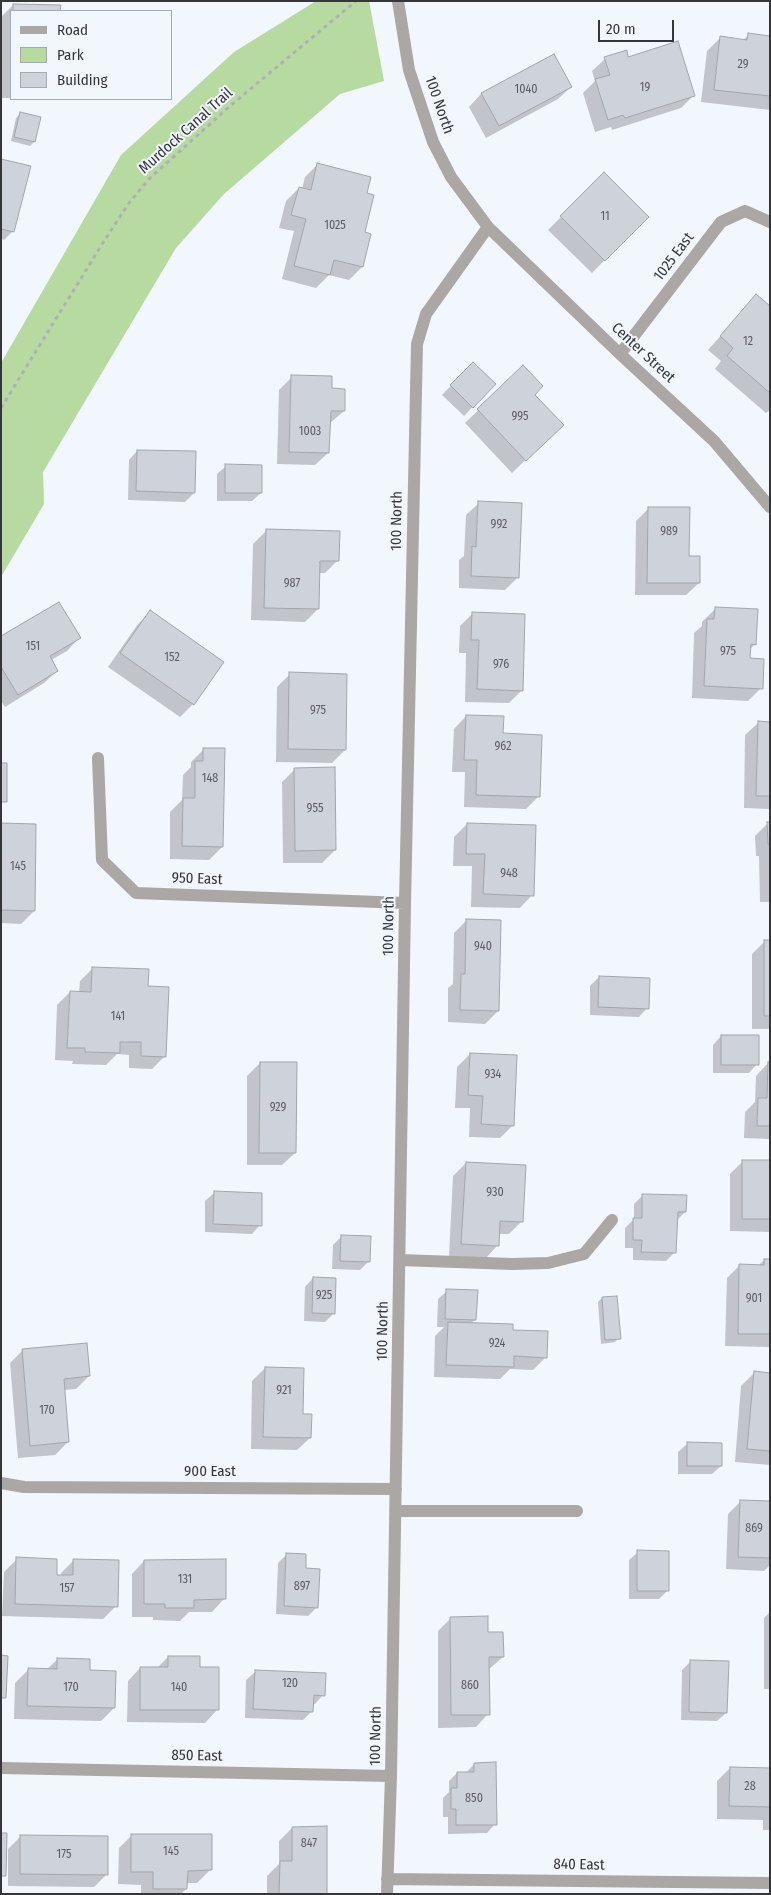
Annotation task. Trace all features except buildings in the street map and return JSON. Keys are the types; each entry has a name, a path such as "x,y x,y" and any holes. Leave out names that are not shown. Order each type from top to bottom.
{"street":[{"name":"100 North","path":"387,1894 391,1776 405,903 417,344 426,314 488,227 452,177 433,142 409,70 398,1"},
{"name":"1025 East","path":"620,354 721,222 744,211 770,222"},
{"name":"Center Street","path":"488,227 714,441 770,507"},
{"name":"950 East","path":"98,758 102,860 136,893 405,903"},
{"path":"400,1260 512,1264 548,1263 584,1254 612,1220"},
{"name":"900 East","path":"1,1483 24,1487 396,1489"},
{"path":"396,1511 577,1511"},
{"name":"850 East","path":"1,1768 391,1776"},
{"name":"840 East","path":"387,1879 770,1883"}],"path":[{"name":"Murdock Canal Trail","path":"1,408 104,241 129,203 150,178 230,106 356,1"}],"green space":[{"path":"316,1 369,1 384,81 340,94 224,194 176,248 43,472 44,504 1,577 1,363 121,155 234,52"}]}
